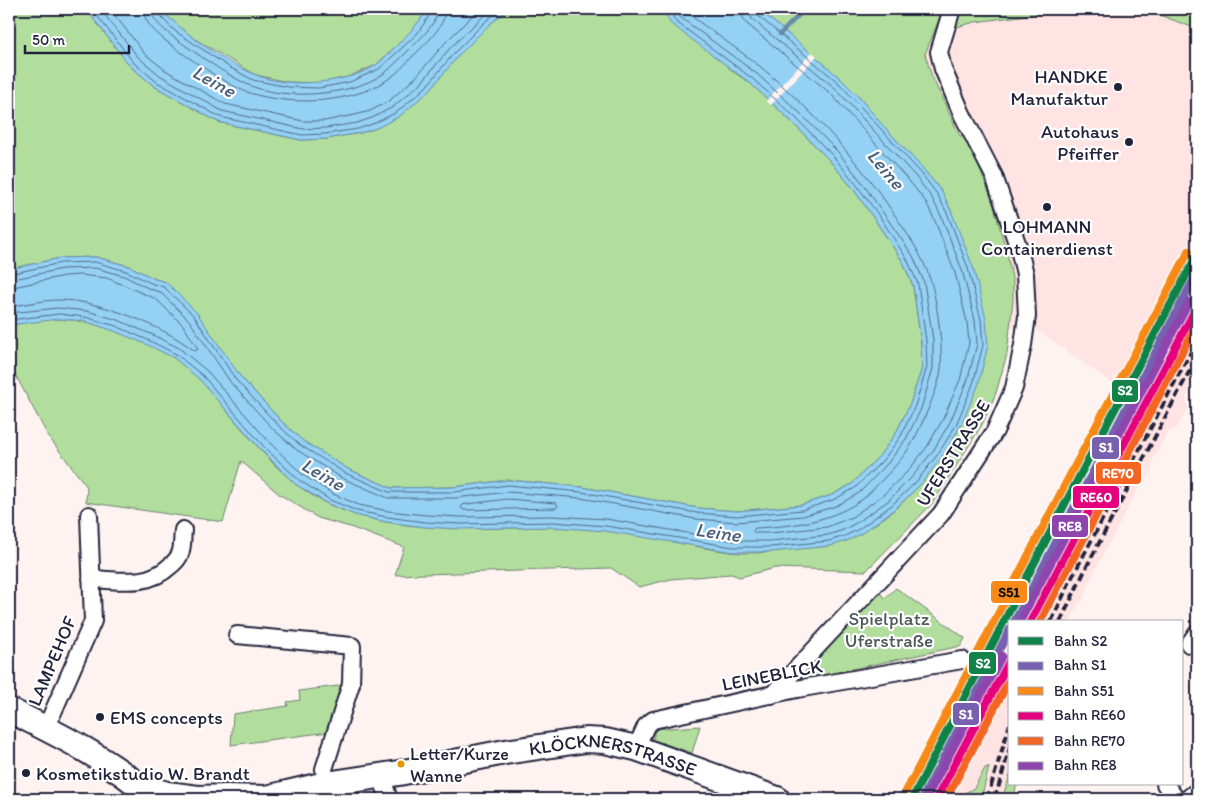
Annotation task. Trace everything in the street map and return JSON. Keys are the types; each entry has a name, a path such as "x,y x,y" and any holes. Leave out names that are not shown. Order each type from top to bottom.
{"main road":[{"name":"KLÖCKNERSTRASSE","path":"9,710 46,728 109,764 148,793 198,798 264,799 326,784 382,776 505,752 586,740 605,741 636,748 777,799"}],"street":[{"name":"UFERSTRASSE","path":"772,695 941,514 995,431 1014,388 1027,316 1025,274 1019,250 994,176 962,114 943,69 939,52 951,12"},
{"name":"LAMPEHOF","path":"46,728 93,621 90,515"},
{"path":"91,579 144,581 155,578 177,560 180,553 183,530"},
{"path":"237,635 352,646 351,684 324,769 326,784"},
{"name":"LEINEBLICK","path":"636,748 646,726 653,720 772,695 962,660"},
{"path":"382,776 389,799"},
{"path":"1167,786 1176,799"},
{"path":"1186,799 1197,791"}],"shaded area":[{"path":"1074,9 1146,10 1197,29 1197,374 1186,397 1188,408 1177,428 1168,433 1153,460 1152,471 1147,480 1139,487 1091,578 1084,598 1076,608 1071,620 1008,620 1008,781 1002,799 981,799 989,768 985,768 974,788 963,794 961,799 905,799 969,676 977,653 1037,544 1040,533 1066,488 1068,478 1080,461 1112,396 1119,388 1038,331 1010,327 1013,307 1013,283 1007,253 991,196 977,163 963,137 960,136 938,92 925,54 935,33 975,22"}],"green space":[{"path":"9,9 86,9 130,66 154,86 218,122 301,140 326,139 377,128 459,55 490,24 509,9 664,9 735,73 750,83 829,160 852,187 903,262 913,286 921,342 922,368 910,404 896,433 880,455 852,484 832,495 801,505 737,511 698,508 582,487 508,480 454,487 391,488 348,469 303,441 281,421 240,376 180,297 166,282 155,279 129,266 96,257 60,258 9,269"},
{"path":"160,9 428,9 413,30 376,65 348,77 320,83 288,82 256,75 198,41 178,27"},
{"path":"758,9 946,9 939,20 925,54 932,77 960,136 963,136 977,163 991,196 1007,253 1013,283 1007,354 996,393 982,425 932,504 866,571 775,568 740,577 731,574 671,579 639,587 611,568 395,575 404,547 350,527 318,518 279,494 241,461 223,522 86,502 87,487 48,436 9,363 9,325 49,319 76,320 105,327 149,344 174,358 196,376 274,464 300,487 330,505 351,513 396,524 442,528 549,527 602,530 635,534 730,552 747,553 832,545 853,537 890,513 922,482 949,446 960,427 952,213 942,192 858,96 842,80"},
{"path":"960,9 1074,9 975,22 953,28"},
{"path":"1102,9 1197,9 1197,29 1146,10"},
{"name":"Spielplatz Uferstraße","path":"896,588 965,638 961,646 814,677 809,668 880,593 885,598"},
{"path":"345,685 328,732 231,745 233,714 288,706 287,702 300,700 299,691"},
{"path":"700,726 692,753 653,740 655,729"},
{"path":"989,767 981,799 961,799 963,794 974,788 985,768"},
{"path":"1008,781 1008,786 1016,786 1013,799 1002,799"}],"water":[{"name":"Leine","path":"86,9 160,9 204,46 241,68 267,79 299,83 349,77 376,65 420,21 428,9 509,9 490,24 459,55 429,91 400,116 377,128 360,133 326,139 301,140 218,122 154,86 130,66"},
{"name":"Leine","path":"664,9 758,9 822,62 858,96 942,192 973,267 986,319 988,345 978,386 960,427 942,457 921,484 895,509 862,533 847,541 830,546 771,552 733,552 605,531 553,527 460,529 425,527 386,522 355,515 328,504 295,484 262,451 199,379 174,358 114,331 84,321 59,319 9,325 9,269 60,258 96,257 129,266 155,279 166,282 197,313 240,376 281,421 303,441 348,469 391,488 454,487 508,480 582,487 698,508 737,511 801,505 832,495 852,484 880,455 896,433 910,404 922,368 921,342 913,286 903,262 875,220 852,187 829,160 750,83 670,23"}],"pier":[{"path":"812,52 817,56 771,105 766,101"}],"waterway":[{"path":"780,34 805,9"}],"railway":[{"path":"1052,620 1071,579 1197,340"},
{"path":"1061,620 1088,564 1197,357"},
{"path":"987,799 1008,731"},
{"path":"995,799 1008,754"}],"rail line":[{"name":"S51","path":"904,795 1072,471 1189,251"},
{"name":"S2","path":"912,799 1080,475 1197,255"},
{"name":"S1","path":"1015,620 1197,273"},
{"name":"RE8","path":"1022,618 1189,302"},
{"name":"RE60","path":"1031,620 1197,306"},
{"name":"RE70","path":"1041,620 1197,324"},
{"name":"S1","path":"922,799 1008,633"},
{"name":"RE8","path":"928,795 1002,656"},
{"name":"RE60","path":"936,799 1008,664"},
{"name":"RE70","path":"946,799 1008,683"}],"place":[{"name":"HANDKE Manufaktur","path":"1118,87"},
{"name":"Autohaus Pfeiffer","path":"1129,142"},
{"name":"LOHMANN Containerdienst","path":"1047,207"},
{"name":"EMS concepts","path":"100,717"},
{"name":"Letter/Kurze Wanne","path":"401,764"},
{"name":"Kosmetikstudio W. Brandt","path":"26,773"}]}
